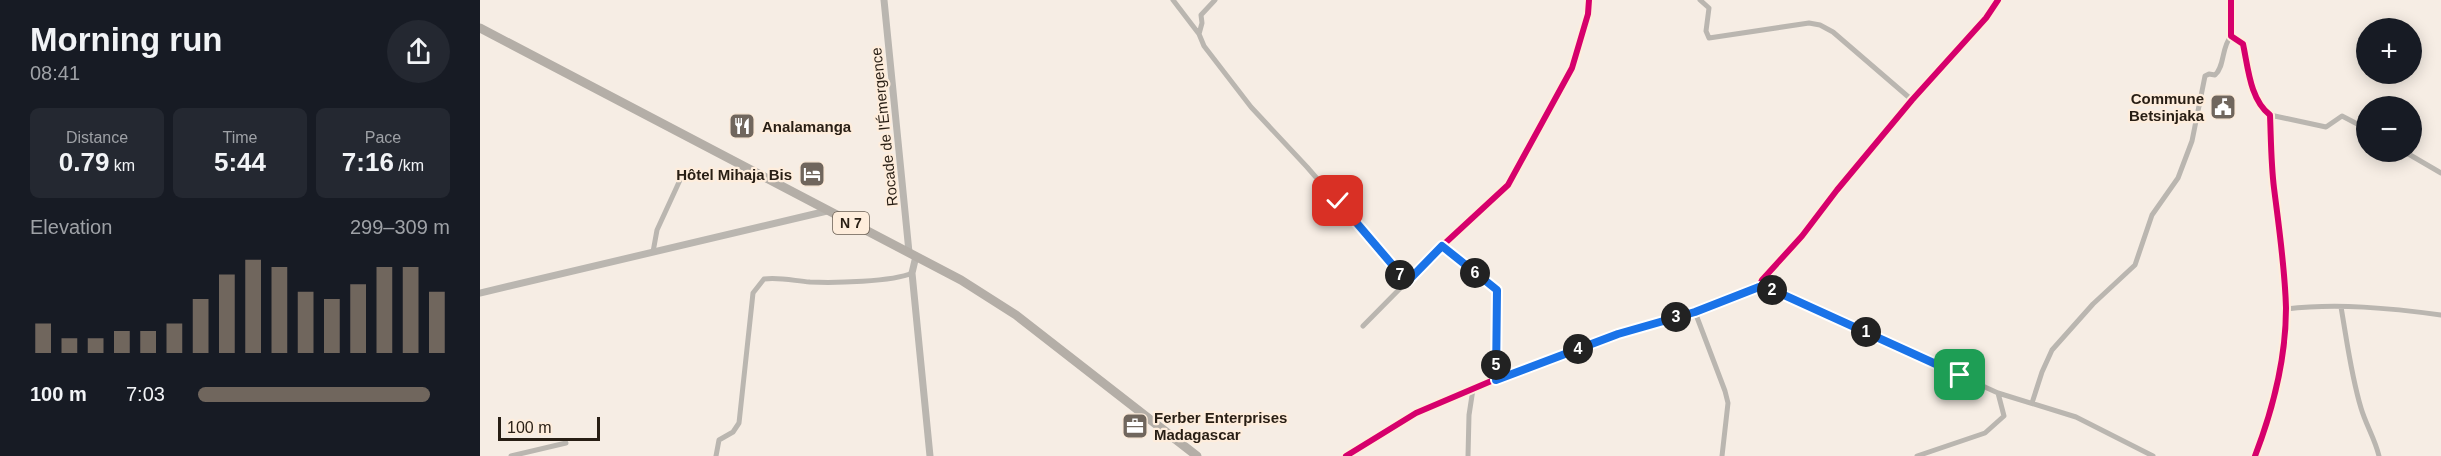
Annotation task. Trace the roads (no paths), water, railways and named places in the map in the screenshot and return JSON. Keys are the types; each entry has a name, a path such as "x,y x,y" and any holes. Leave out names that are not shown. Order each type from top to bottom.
{"main road":[{"name":"N 7","path":"480,28 961,280 1016,315 1197,456"}],"street":[{"name":"Rocade de l'Émergence","path":"884,0 913,254 912,273 930,456"},
{"path":"1173,0 1199,33 1204,46 1251,107 1331,193 1407,282"},
{"path":"1199,33 1202,23 1201,15 1215,0"},
{"path":"1363,326 1442,246 1508,185 1572,68 1588,14 1589,0"},
{"path":"1700,0 1709,8 1706,31 1709,38 1820,24 1833,32 1912,100"},
{"path":"1759,287 1762,280 1802,236 1912,100 1986,18 1998,0"},
{"path":"2032,403 2052,350 2092,304 2135,265 2152,215 2178,178 2192,141 2205,76 2215,75 2220,70 2227,41 2231,36 2231,0"},
{"path":"2231,36 2243,44 2256,100 2270,115 2326,127 2342,116 2356,123"},
{"path":"2255,456 2280,374 2286,309 2281,239 2273,186 2270,115"},
{"path":"2422,162 2441,173"},
{"path":"653,252 657,230 680,180"},
{"path":"480,293 827,211"},
{"path":"1442,246 1497,290 1496,380"},
{"path":"716,456 719,440 733,432 740,423 753,293 764,279 823,281 890,278 912,273"},
{"path":"1347,456 1416,413 1473,389 1618,334 1695,312 1759,287 1777,292 1998,393 2076,417 2154,456"},
{"path":"2286,309 2313,306 2341,307 2441,315"},
{"path":"2341,307 2360,407 2368,430 2376,443 2379,456"},
{"path":"1695,312 1727,397 1722,456"},
{"path":"1468,456 1468,415 1473,389"},
{"path":"1917,456 1985,433 2004,416 1998,393"},
{"path":"511,456 566,443"}],"place":[{"name":"Commune Betsinjaka","path":"2223,107"},
{"name":"Analamanga","path":"742,126"},
{"name":"Hôtel Mihaja Bis","path":"812,174"},
{"name":"Ferber Enterprises Madagascar","path":"1135,426"}]}
